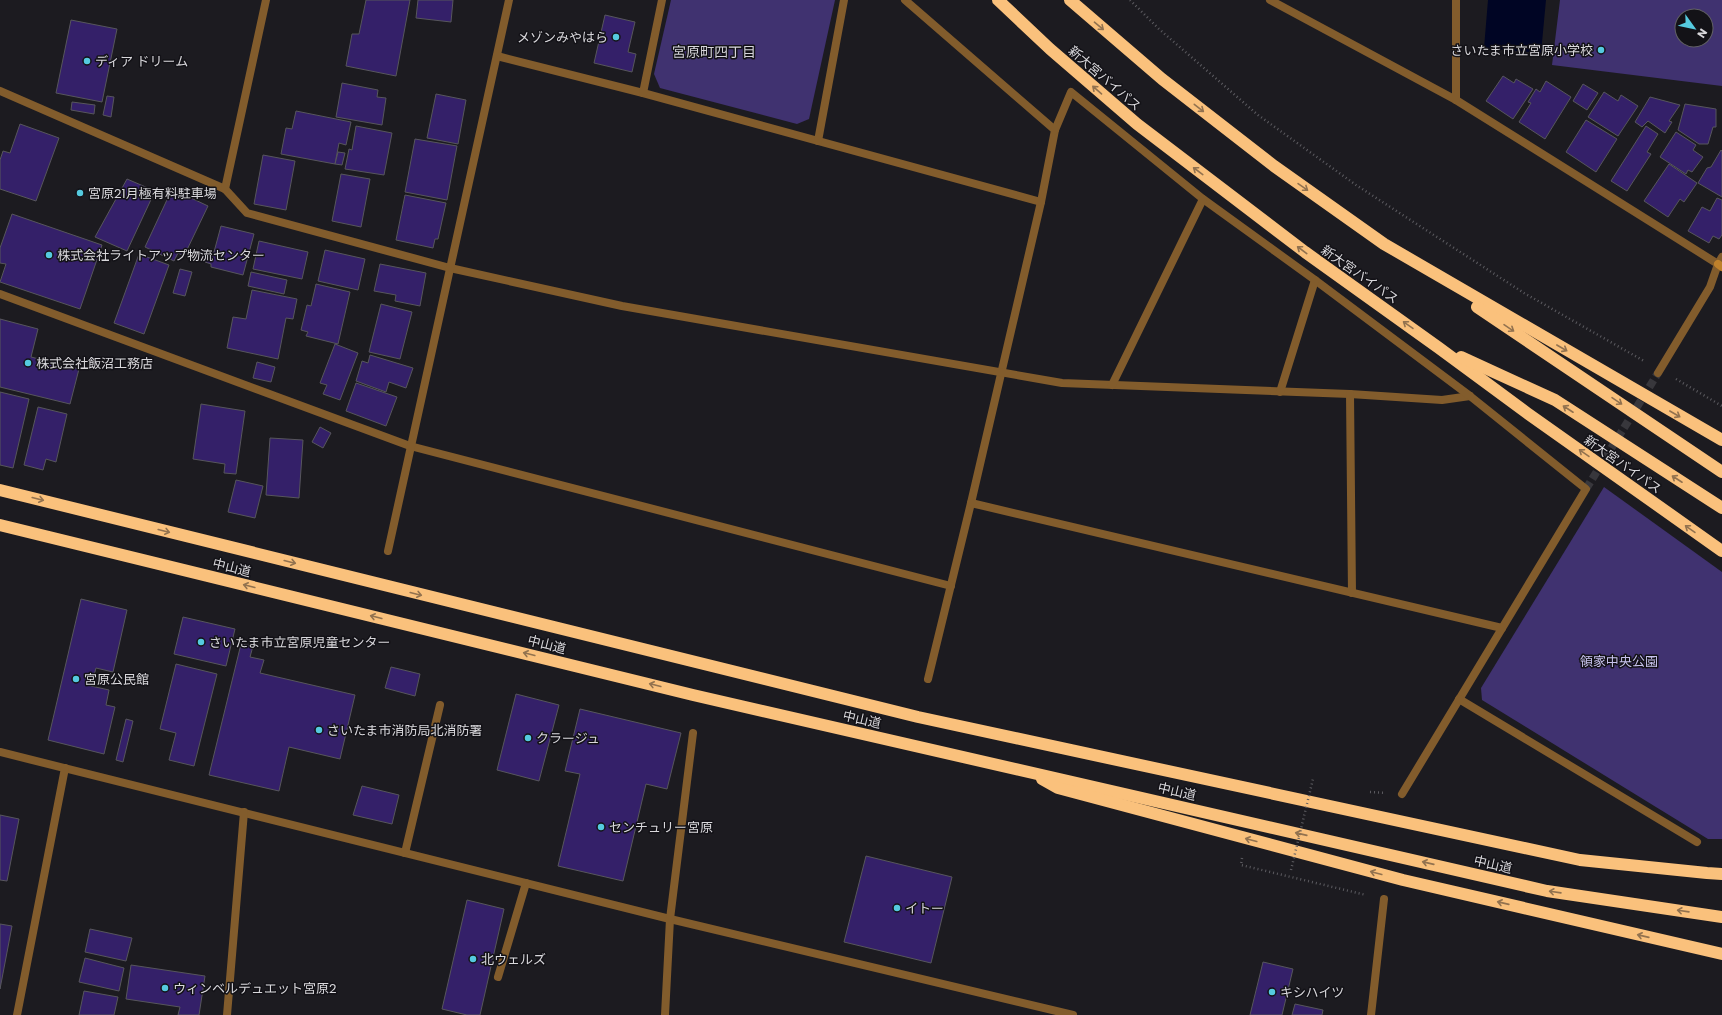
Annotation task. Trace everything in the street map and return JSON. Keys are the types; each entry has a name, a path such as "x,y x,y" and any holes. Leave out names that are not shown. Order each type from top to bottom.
{"highway":[{"name":"新大宮バイパス","path":"998,0 1050,49 1136,124 1305,252 1527,413 1722,551"},
{"path":"1070,0 1162,79 1274,166 1384,244 1722,472"},
{"path":"1384,244 1722,440"},
{"path":"1439,348 1555,400 1722,508"},
{"name":"中山道","path":"0,490 918,717 1580,860 1722,874"},
{"name":"中山道","path":"0,524 693,695 1547,891 1722,917"},
{"path":"1031,772 1058,788 1403,880 1722,954"}],"street":[{"path":"225,189 266,0"},
{"path":"388,551 509,0"},
{"path":"642,93 662,0"},
{"path":"818,141 844,0"},
{"path":"905,0 1055,130"},
{"path":"1270,0 1456,100 1721,263 1710,287 1659,371"},
{"path":"1456,0 1456,100"},
{"path":"497,56 642,93 1041,202"},
{"path":"0,91 225,189 247,213 450,268 622,306 1062,383 1350,394 1442,400 1470,396"},
{"path":"928,678 972,503 1041,202 1055,130 1071,92 1203,199 1315,280 1470,396 1586,489 1402,794"},
{"path":"1112,385 1203,199"},
{"path":"1280,392 1315,280"},
{"path":"0,294 410,446 950,586"},
{"path":"1350,394 1352,593"},
{"path":"972,503 1502,628"},
{"path":"1459,699 1697,842"},
{"path":"404,853 440,705"},
{"path":"665,1015 670,919 692,733"},
{"path":"0,752 670,919 1073,1015"},
{"path":"17,1015 65,768"},
{"path":"227,1015 244,812"},
{"path":"498,977 526,883"},
{"path":"1371,1015 1384,899"}],"path":[{"path":"1130,0 1159,29 1258,115 1356,185 1524,293 1722,406"},
{"path":"1291,870 1313,779"},
{"path":"1367,791 1402,794"}],"green space":[{"path":"671,0 835,0 809,119 797,124 660,88 654,74"},
{"name":"さいたま市立宮原小学校","path":"1560,0 1722,0 1722,86 1552,65"},
{"name":"領家中央公園","path":"1604,487 1722,572 1722,839 1708,839 1482,700 1481,688"}],"water":[{"path":"1488,0 1546,0 1541,53 1484,48"}],"building":[{"path":"366,0 410,0 396,76 346,66 352,34 359,34"},
{"path":"418,0 453,0 451,22 416,18"},
{"name":"メゾンみやはら","path":"605,15 635,22 628,52 636,54 632,72 594,63"},
{"name":"ディア ドリーム","path":"71,20 117,29 102,102 56,93"},
{"path":"1503,76 1514,83 1516,79 1533,89 1513,119 1486,101"},
{"path":"1546,81 1571,97 1545,139 1519,122 1531,103 1528,102 1536,89 1540,92"},
{"path":"342,83 378,90 377,97 386,98 382,125 336,117"},
{"path":"1583,84 1598,93 1587,110 1573,101"},
{"path":"1604,92 1618,101 1621,95 1638,106 1618,136 1588,117"},
{"path":"436,94 466,100 458,144 427,138"},
{"path":"107,96 114,97 111,117 103,115"},
{"path":"1650,97 1680,105 1669,121 1672,122 1665,133 1648,121 1642,127 1635,122"},
{"path":"72,102 95,105 94,114 71,110"},
{"path":"1685,104 1716,109 1716,127 1713,127 1708,144 1699,144 1678,130"},
{"path":"296,111 351,122 346,145 339,143 335,164 281,154 286,128 292,129"},
{"path":"1586,120 1617,139 1596,172 1566,152"},
{"path":"20,124 59,138 36,201 0,189 0,160 3,151 10,153"},
{"path":"356,126 392,133 384,175 345,169 349,149 352,150"},
{"path":"1646,126 1658,134 1647,152 1651,154 1627,191 1611,181"},
{"path":"1676,132 1696,145 1693,150 1703,157 1692,172 1688,170 1686,174 1660,157"},
{"path":"415,139 457,146 447,200 405,192"},
{"path":"1721,150 1722,197 1698,183 1707,168 1711,167"},
{"path":"338,152 345,153 342,165 335,164"},
{"path":"263,155 295,161 286,210 254,204"},
{"path":"1669,164 1697,183 1684,202 1680,199 1668,217 1644,201"},
{"path":"341,174 370,179 361,227 332,221"},
{"path":"127,179 155,191 127,251 95,237"},
{"path":"172,189 208,206 184,256 178,253 174,261 145,247"},
{"path":"405,195 446,203 438,239 435,239 433,248 396,240"},
{"path":"1717,198 1722,200 1722,235 1719,239 1713,236 1709,243 1688,231 1702,207 1710,211"},
{"name":"株式会社ライトアップ物流センター","path":"12,214 102,245 80,309 0,282 6,264 0,263 0,248"},
{"path":"221,226 254,234 243,275 211,267 211,264 205,262 208,251 214,252"},
{"path":"259,241 308,252 302,279 253,269"},
{"path":"325,250 365,259 358,290 318,281"},
{"path":"139,254 169,265 144,334 114,323"},
{"path":"380,264 426,273 420,306 395,301 396,295 374,291"},
{"path":"180,269 192,272 185,296 173,293"},
{"path":"251,272 287,280 284,294 248,286"},
{"path":"316,284 350,292 338,344 306,336 308,332 301,330 307,305 311,306"},
{"path":"252,290 297,299 293,319 286,318 278,359 227,348 233,317 246,319"},
{"path":"381,304 412,312 400,359 369,352"},
{"name":"株式会社飯沼工務店","path":"0,319 38,329 31,357 79,369 70,404 0,387"},
{"path":"335,344 358,353 340,400 323,394 327,385 320,383"},
{"path":"370,355 413,368 406,388 389,382 386,392 356,381 362,361 368,363"},
{"path":"257,362 275,367 271,382 253,378"},
{"path":"356,383 397,397 386,426 346,411"},
{"path":"0,392 29,399 13,468 0,465"},
{"path":"201,404 245,411 236,474 224,473 225,464 193,459"},
{"path":"38,407 67,414 56,462 46,459 43,470 24,465"},
{"path":"320,427 331,433 323,448 312,442"},
{"path":"270,438 303,440 299,498 266,495"},
{"path":"236,480 263,486 255,518 228,512"},
{"path":"81,599 127,610 113,672 96,668 91,686 109,690 106,705 115,707 104,754 48,740"},
{"path":"183,617 235,629 226,666 174,654"},
{"path":"241,644 253,646 250,657 264,660 260,673 355,695 340,759 289,747 279,791 209,775"},
{"path":"176,664 217,674 194,766 169,760 176,733 160,729"},
{"path":"391,667 420,674 415,696 385,688"},
{"name":"クラージュ","path":"516,694 559,705 539,781 497,770"},
{"name":"センチュリー宮原","path":"580,709 681,733 667,789 646,784 623,881 558,866 580,774 565,771"},
{"path":"126,719 133,721 123,762 116,760"},
{"path":"362,786 399,795 392,824 353,815"},
{"path":"0,815 19,819 7,881 0,880"},
{"path":"866,856 952,877 931,963 844,942"},
{"name":"北ウェルズ","path":"467,900 504,909 480,1015 467,1015 442,1009"},
{"path":"0,924 12,926 0,989"},
{"path":"90,929 132,938 126,961 85,952"},
{"path":"85,958 124,968 119,991 79,982"},
{"name":"キシハイツ","path":"1263,962 1293,969 1282,1015 1250,1015"},
{"name":"ウィンベルデュエット宮原2","path":"131,965 205,976 199,1015 178,1015 180,1007 126,999"},
{"path":"84,991 118,997 114,1015 79,1015"},
{"path":"1295,1004 1323,1010 1322,1015 1292,1015"}],"tunnel":[{"path":"1586,489 1658,373"}],"place":[{"name":"メゾンみやはら","path":"616,37"},
{"name":"さいたま市立宮原小学校","path":"1601,50"},
{"name":"ディア ドリーム","path":"87,61"},
{"name":"宮原21月極有料駐車場","path":"80,193"},
{"name":"株式会社ライトアップ物流センター","path":"49,255"},
{"name":"株式会社飯沼工務店","path":"28,363"},
{"name":"さいたま市立宮原児童センター","path":"201,642"},
{"name":"宮原公民館","path":"76,679"},
{"name":"さいたま市消防局北消防署","path":"319,730"},
{"name":"クラージュ","path":"528,738"},
{"name":"センチュリー宮原","path":"601,827"},
{"name":"イトー","path":"897,908"},
{"name":"北ウェルズ","path":"473,959"},
{"name":"ウィンベルデュエット宮原2","path":"165,988"},
{"name":"キシハイツ","path":"1272,992"}],"district":[{"name":"宮原町四丁目","path":"714,52"}]}
